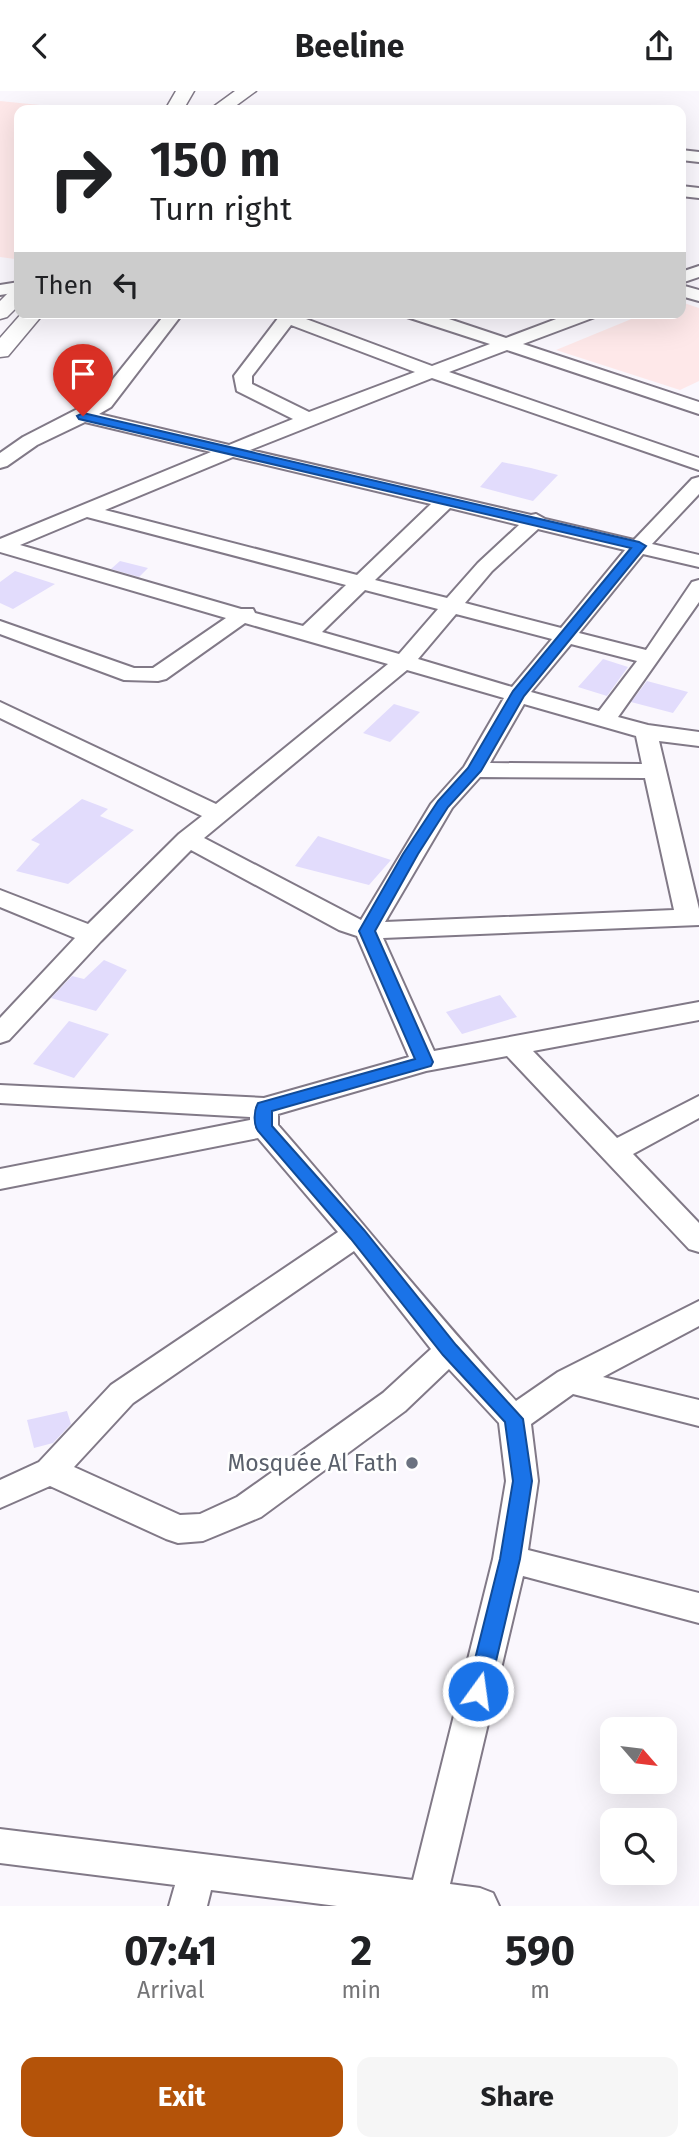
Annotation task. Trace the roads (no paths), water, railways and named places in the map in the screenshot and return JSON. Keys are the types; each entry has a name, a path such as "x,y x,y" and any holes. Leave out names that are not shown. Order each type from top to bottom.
{"street":[{"path":"226,105 247,91"},
{"path":"0,351 29,319"},
{"path":"0,462 30,441 83,416 113,393 170,319"},
{"path":"288,319 243,376 243,387 308,419"},
{"path":"298,319 431,372 699,464"},
{"path":"433,319 690,405 699,393"},
{"path":"0,546 308,419 572,319"},
{"path":"83,416 536,520 699,561"},
{"path":"367,931 443,804 474,771 518,694 639,546 699,482"},
{"path":"308,633 446,501"},
{"path":"86,511 273,562 651,658"},
{"path":"0,1034 92,935 188,839 404,662 485,567 536,520"},
{"path":"0,546 245,614 646,732 699,739"},
{"path":"604,720 651,658 699,586"},
{"path":"0,628 132,675 146,676 158,674 245,614"},
{"path":"0,709 219,815"},
{"path":"188,839 348,924 367,931 693,917 646,732"},
{"path":"474,771 654,771"},
{"path":"0,898 92,935"},
{"path":"367,931 425,1062"},
{"path":"0,1179 264,1117 425,1062 699,1011"},
{"path":"513,1046 699,1241"},
{"path":"0,1094 264,1117 450,1350 514,1419 523,1481 510,1559 427,1901"},
{"path":"612,1152 699,1106"},
{"path":"0,1495 50,1471 122,1394 357,1234"},
{"path":"514,1419 569,1381 699,1312"},
{"path":"50,1471 178,1529 203,1527 249,1507 394,1402 450,1350"},
{"path":"569,1381 699,1413"},
{"path":"510,1559 699,1608"},
{"path":"0,1846 192,1889 427,1901 472,1906"}],"place":[{"name":"Mosquée Al Fath","path":"412,1463"}]}
